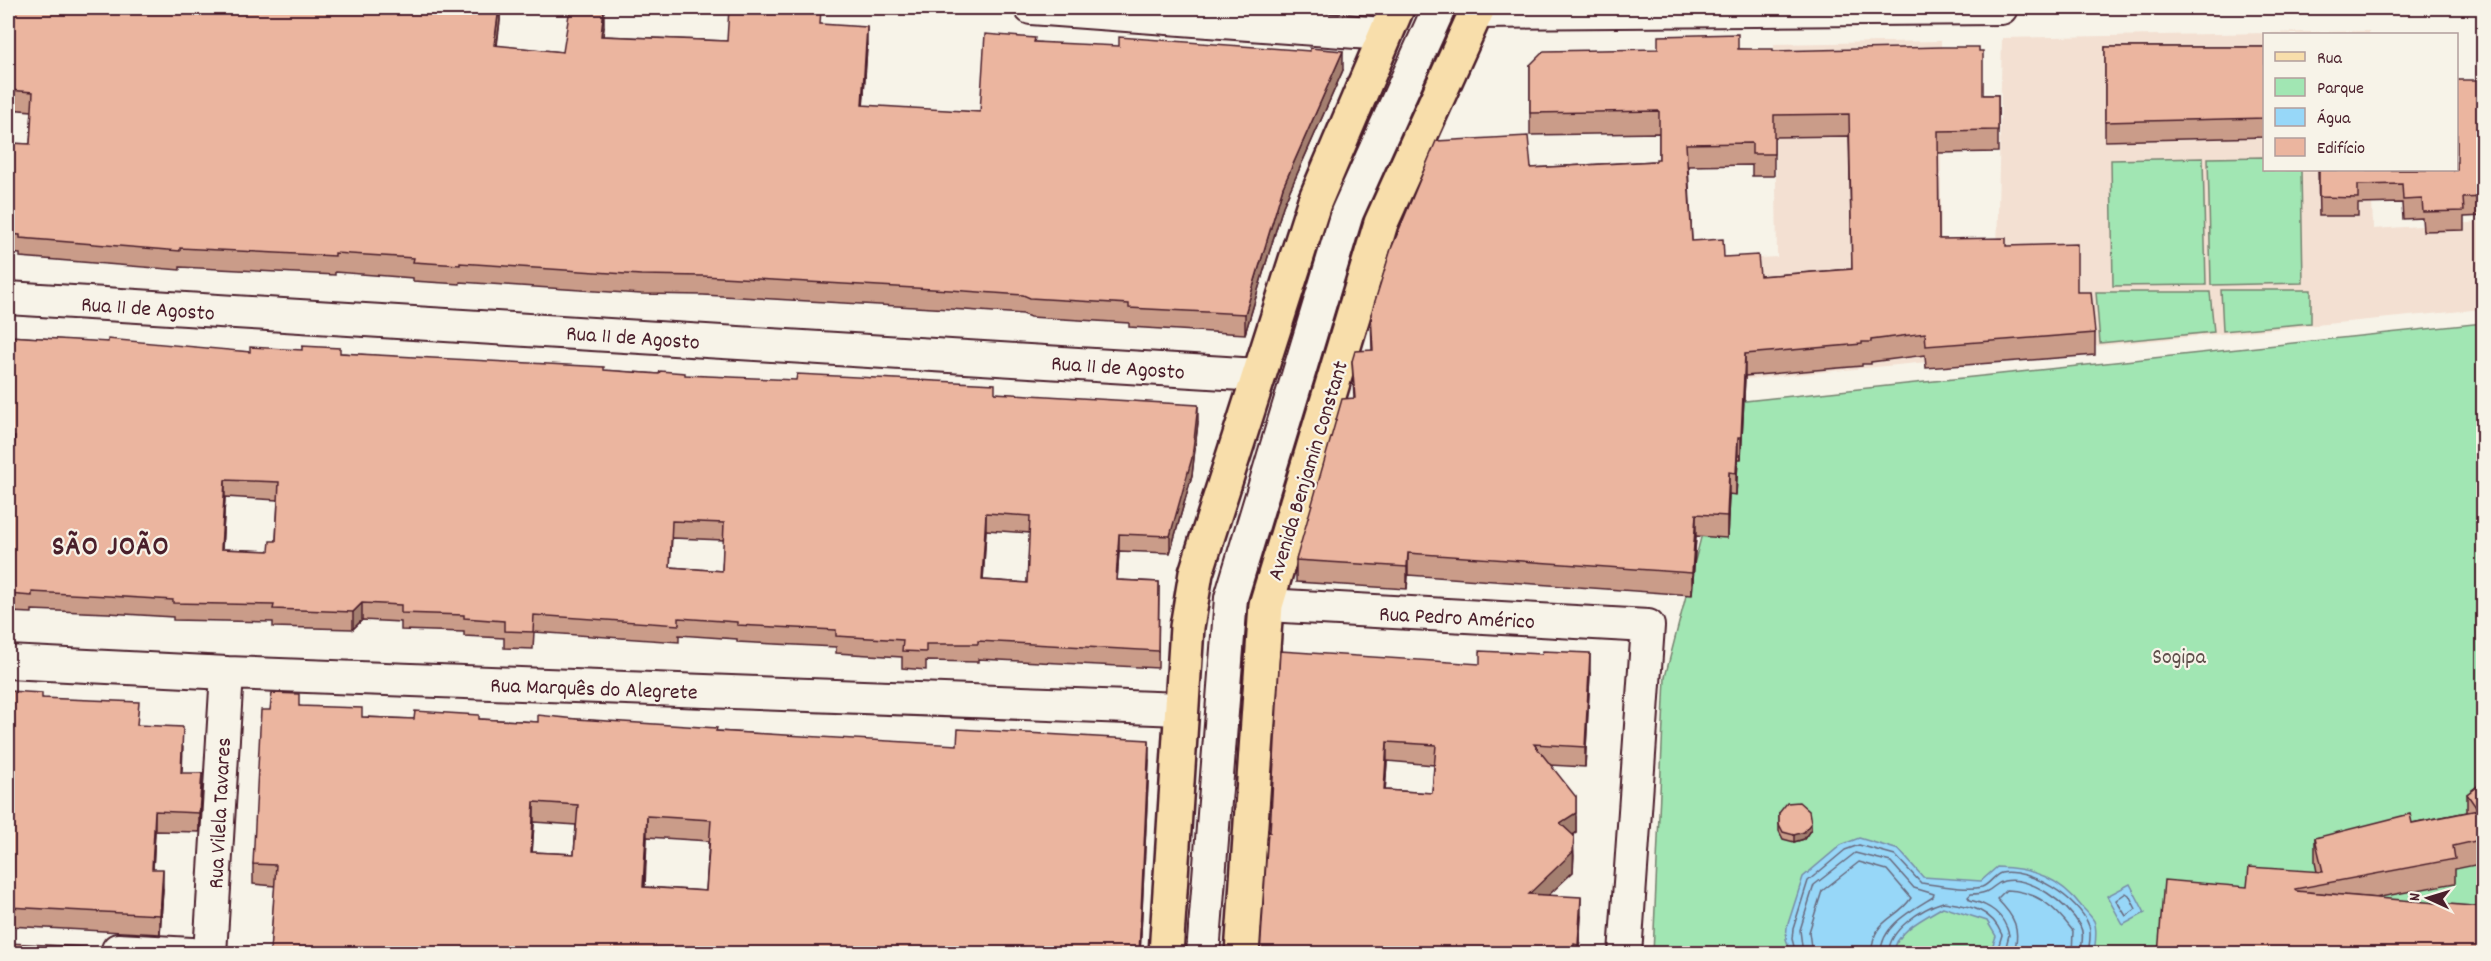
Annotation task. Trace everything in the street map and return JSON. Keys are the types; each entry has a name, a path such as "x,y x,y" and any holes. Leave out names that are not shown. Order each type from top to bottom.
{"main road":[{"name":"Avenida Benjamin Constant","path":"1242,954 1266,605 1381,223 1477,10"},
{"path":"1166,954 1187,627 1196,573 1314,204 1390,21"}],"street":[{"path":"1030,8 1390,21"},
{"path":"1203,954 1231,598 1347,213 1439,8"},
{"path":"1477,10 2001,8"},
{"name":"Rua 11 de Agosto","path":"8,298 1258,375"},
{"name":"Rua Pedro Américo","path":"1266,605 1648,626 1625,954"},
{"name":"Rua Marquês do Alegrete","path":"8,662 227,674 1181,709"},
{"name":"Rua Vilela Tavares","path":"210,954 227,674"},
{"path":"1178,954 1212,831"},
{"path":"1212,831 1229,954"},
{"path":"88,948 192,954"}],"shaded area":[{"path":"2369,31 2369,33 2264,33"},
{"path":"2263,33 2263,171 2371,171 2373,229 2483,222 2483,309 1476,405 1467,274 1777,257 1774,44 1941,41 1941,252 1997,253 2002,38"}],"green space":[{"path":"2263,157 2263,171 2301,171 2303,283 2211,285 2208,158"},
{"path":"2203,158 2206,285 2113,286 2111,160"},
{"path":"2221,290 2311,290 2311,323 2223,331"},
{"path":"2096,292 2210,292 2214,332 2100,343"},
{"name":"Sogipa","path":"2483,323 2483,953 1653,954 1665,677 1736,402"}],"water":[{"path":"1859,838 1899,850 1923,877 1981,881 1997,867 2034,872 2045,876 2074,897 2094,921 2096,933 2094,953 1990,953 1996,936 1987,921 1943,907 1905,932 1895,945 1894,953 1791,953 1786,939 1787,927 1803,877 1841,845"},
{"path":"2130,884 2145,913 2123,925 2107,896"}],"building":[{"path":"8,8 499,8 494,45 563,52 570,8 604,8 601,36 727,41 729,8 821,9 820,24 867,27 862,105 980,112 985,34 1035,38 1034,42 1119,46 1119,37 1310,51 1310,48 1343,51 1283,187 1245,314 1129,308 1129,304 950,290 703,276 641,275 460,263 460,265 413,262 414,258 335,253 335,256 180,248 180,251 20,238 20,235 8,234 8,143 30,144 33,92 8,90"},
{"path":"1738,34 1738,49 1773,49 1773,51 1979,47 1979,51 1983,51 1983,95 1998,95 1998,130 1938,131 1939,239 2006,238 2006,246 2077,244 2077,292 2091,292 2095,333 1926,346 1925,333 1871,340 1871,342 1862,342 1862,344 1745,354 1741,437 1738,437 1736,473 1729,472 1727,516 1696,514 1692,573 1408,553 1407,567 1296,560 1342,399 1355,398 1352,361 1355,351 1373,350 1371,314 1391,249 1436,141 1528,136 1531,168 1656,161 1659,159 1659,111 1530,113 1530,65 1544,51 1658,49 1658,36","holes":["1849,114 1852,269 1760,276 1758,255 1724,257 1723,239 1692,241 1686,144 1752,143 1752,154 1774,154 1774,115"]},
{"path":"2478,40 2484,40 2484,197 2463,198 2464,211 2423,212 2422,199 2403,200 2402,184 2358,185 2358,198 2319,197 2319,171 2458,171 2458,80 2478,80"},
{"path":"2105,47 2263,47 2263,118 2105,122"},
{"path":"8,336 108,342 108,339 250,352 250,347 302,350 302,346 340,348 340,353 604,367 604,370 659,374 660,371 685,373 685,375 796,380 797,374 995,384 995,393 1198,405 1192,458 1170,536 1119,534 1116,580 1159,582 1158,651 978,641 978,644 926,644 926,652 902,651 903,640 836,636 836,630 737,625 737,622 679,618 679,625 534,615 533,632 504,631 504,621 464,618 464,615 401,613 401,605 362,603 353,612 273,609 274,605 173,603 173,600 32,592 32,596 8,594 8,504 11,505 15,437 8,436","holes":["225,480 279,482 276,541 270,541 269,551 221,549","986,513 1030,516 1027,583 982,580","672,521 724,523 722,571 670,567"]},
{"path":"1280,651 1480,664 1480,651 1542,654 1543,651 1590,653 1585,747 1534,744 1576,797 1576,813 1560,823 1574,836 1573,852 1529,894 1581,897 1578,945 1574,944 1573,954 1260,954 1268,831 1270,832","holes":["1387,742 1436,745 1432,793 1384,790"]},
{"path":"8,691 42,693 42,698 139,702 137,725 183,727 181,773 202,773 199,813 155,811 152,869 163,869 160,915 8,907"},
{"path":"272,693 299,694 299,706 362,708 362,717 414,719 415,711 479,715 479,719 538,722 538,715 717,728 716,731 957,745 958,729 1149,740 1139,954 270,953 276,865 253,864 261,710 270,710","holes":["534,802 578,805 574,854 531,852","647,816 711,820 706,891 643,887"]},
{"path":"2484,781 2484,826 2478,830 2480,840 2453,846 2455,859 2295,889 2296,891 2484,907 2484,954 2158,954 2164,880 2247,887 2249,867 2323,872 2315,838 2410,814 2412,823 2478,810 2467,794"},
{"path":"1799,802 1809,811 1811,823 1804,832 1794,835 1783,832 1779,824 1779,813 1787,803"},
{"path":"8,943 159,951 159,954 8,954"}],"district":[{"name":"SÃO JOÃO","path":"111,544"}]}
